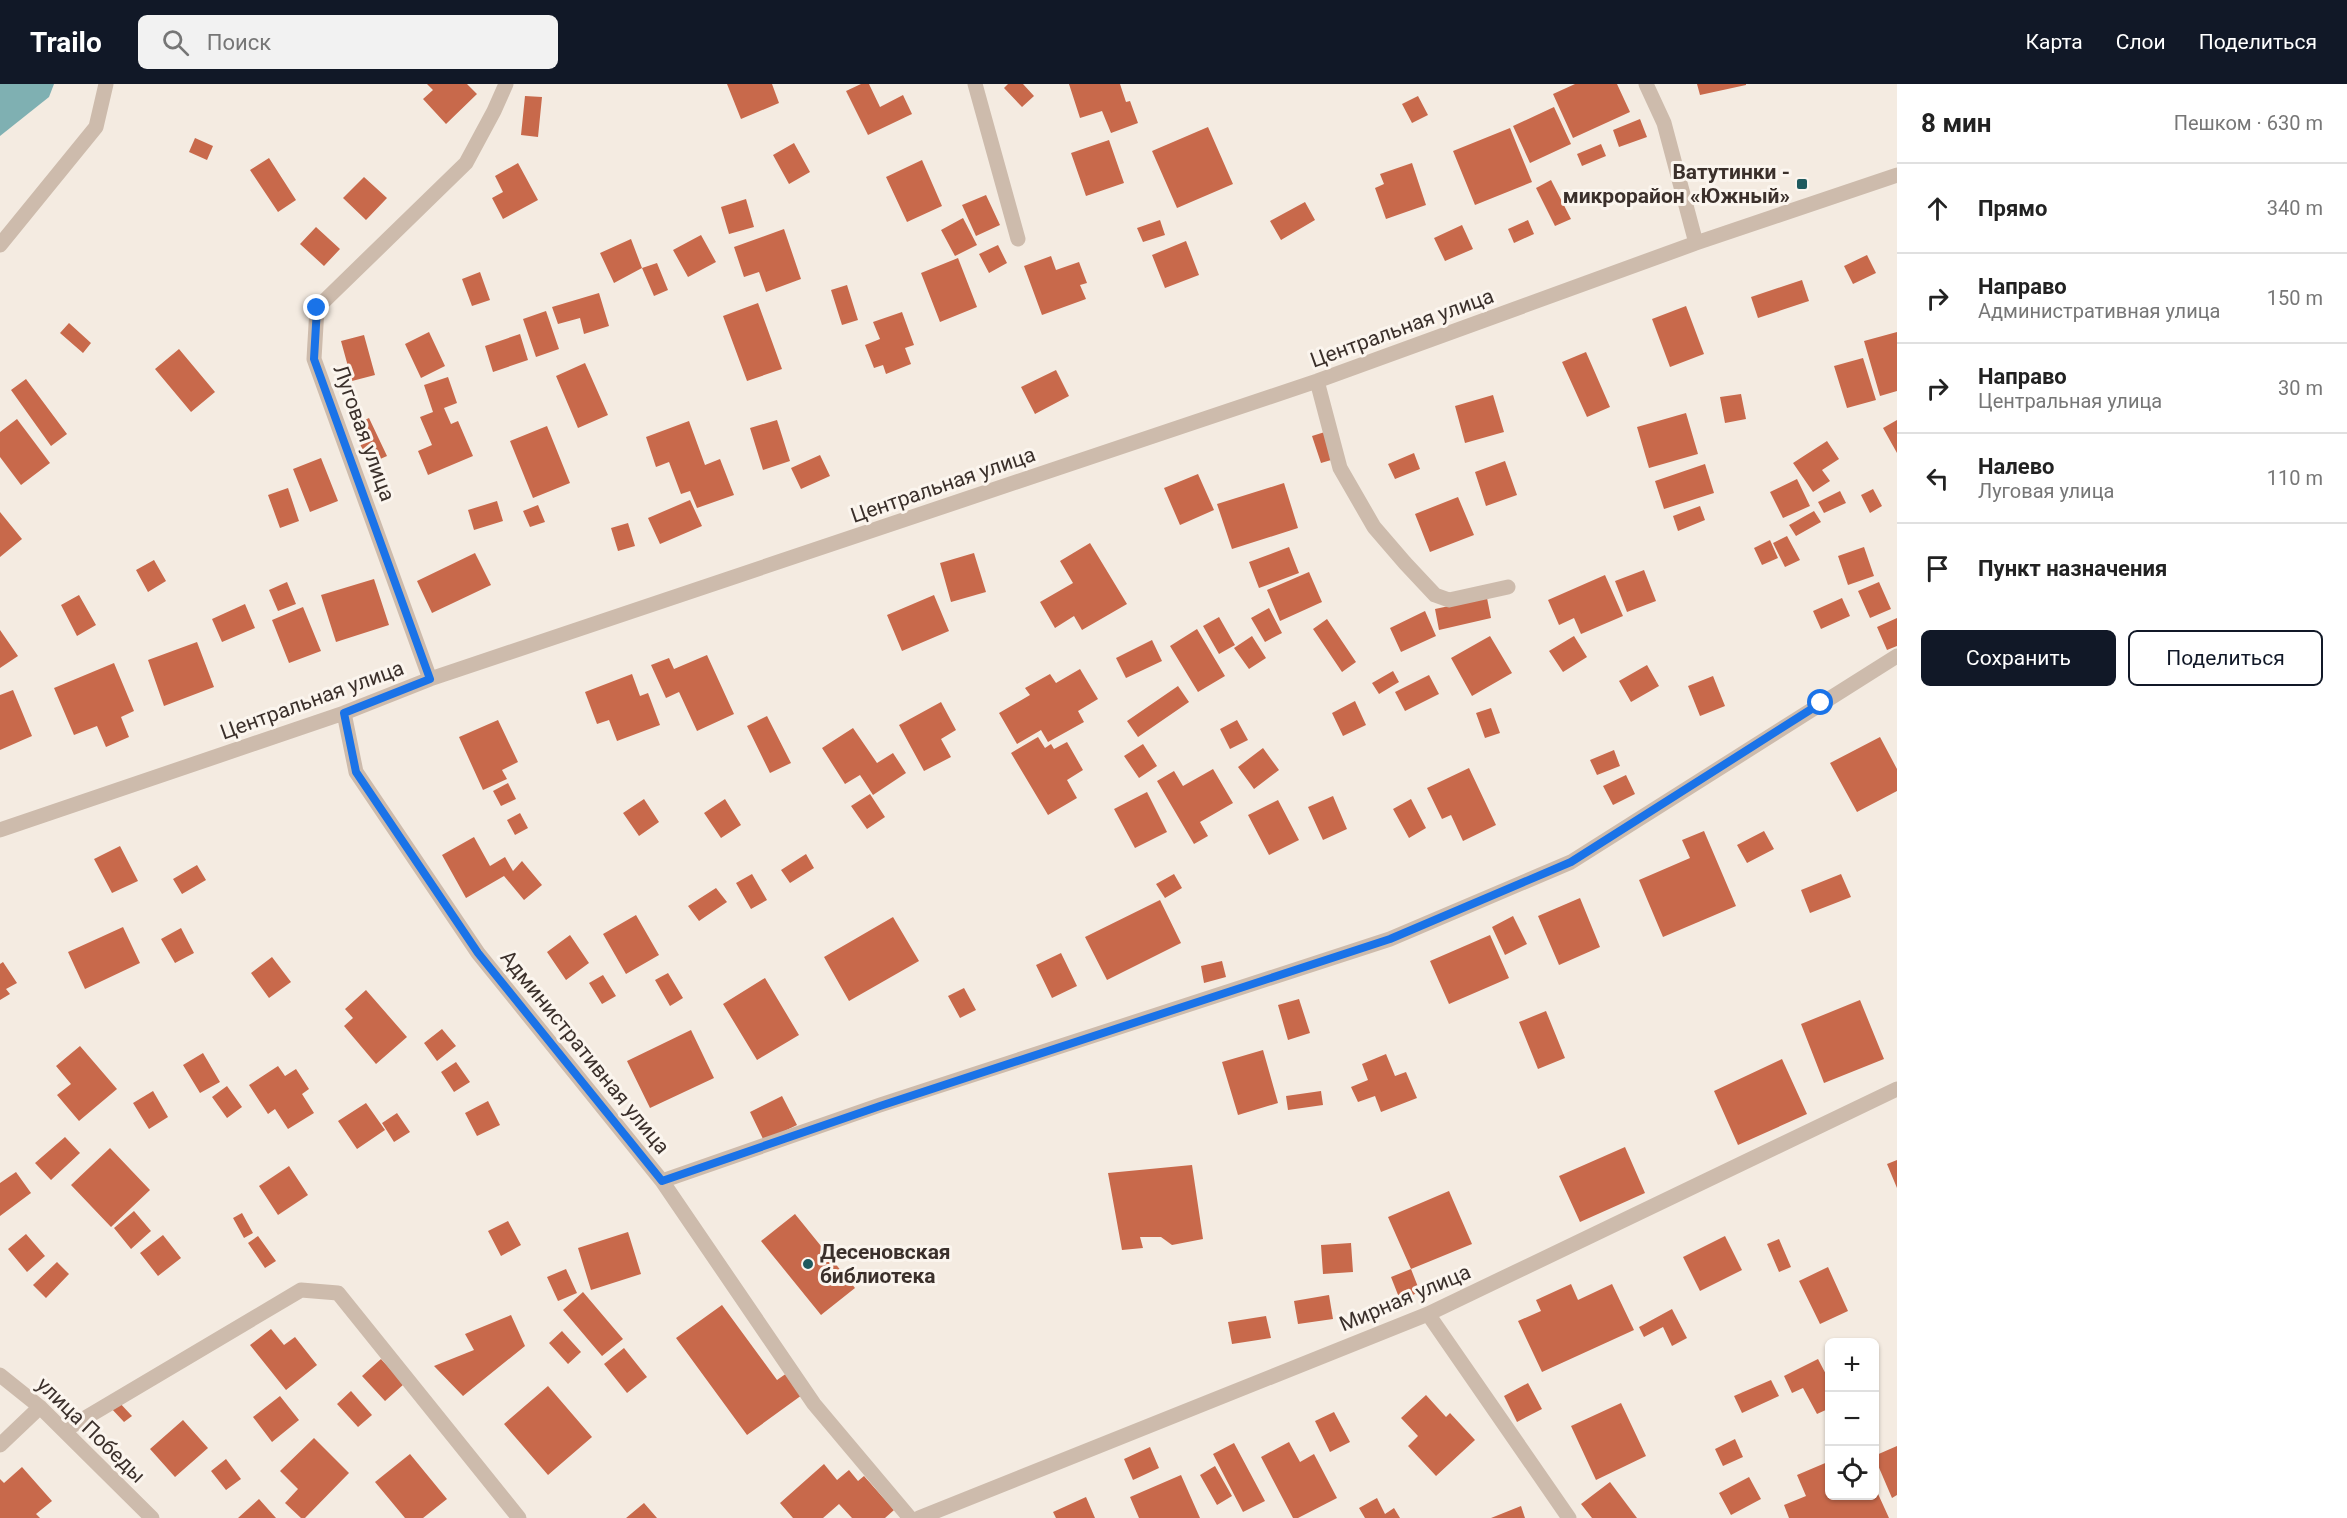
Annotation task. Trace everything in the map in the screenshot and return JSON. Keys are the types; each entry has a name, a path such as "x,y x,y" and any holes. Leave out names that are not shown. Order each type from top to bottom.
{"street":[{"path":"0,245 96,127 106,84"},
{"name":"Луговая улица","path":"430,679 314,359 317,308 466,163 506,84"},
{"path":"975,84 1018,239"},
{"path":"1646,84 1664,123 1696,243"},
{"name":"Центральная улица","path":"0,830 344,713 430,679 1317,381 1696,243 1897,175"},
{"path":"1317,381 1340,468 1374,527 1405,563 1436,596 1449,600 1508,587"},
{"path":"662,1181 892,1102 1390,939 1571,862 1897,656"},
{"name":"Административная улица","path":"344,713 356,772 478,953 662,1181 814,1404 910,1518"},
{"name":"Мирная улица","path":"919,1518 1428,1314 1897,1089"},
{"path":"65,1430 301,1290 338,1293 519,1518"},
{"path":"1428,1314 1569,1518"},
{"name":"улица Победы","path":"0,1375 65,1430 152,1518"},
{"path":"0,1445 40,1407"}],"water":[{"path":"0,84 54,84 49,97 0,136"}],"building":[{"path":"427,84 467,84 477,94 446,124 423,99 433,90"},
{"path":"727,84 772,84 779,103 741,119"},
{"path":"861,84 869,84 880,107 903,95 912,114 868,135 846,91"},
{"path":"1008,84 1023,84 1034,96 1022,107 1004,88"},
{"path":"1069,84 1120,84 1126,102 1130,101 1138,123 1111,133 1102,111 1080,118"},
{"path":"1575,84 1617,84 1630,112 1573,138 1553,94"},
{"path":"1697,84 1746,84 1746,85 1700,95"},
{"path":"525,96 542,97 538,137 521,135"},
{"path":"1418,96 1428,115 1412,123 1402,104"},
{"path":"1554,107 1571,144 1530,163 1513,126"},
{"path":"1640,119 1647,137 1619,147 1613,130"},
{"path":"1208,127 1233,184 1177,208 1152,151"},
{"path":"1510,128 1532,182 1475,205 1453,151"},
{"path":"195,138 213,146 207,160 189,152"},
{"path":"1109,140 1124,183 1086,196 1071,153"},
{"path":"794,143 810,172 789,184 773,155"},
{"path":"1601,144 1606,156 1582,166 1577,154"},
{"path":"269,158 296,200 278,212 250,170"},
{"path":"922,160 942,206 907,222 886,177"},
{"path":"518,163 538,200 503,219 492,198 503,192 495,176"},
{"path":"1412,163 1426,205 1386,219 1375,188 1384,184 1380,174"},
{"path":"364,177 387,198 366,220 343,198"},
{"path":"1551,180 1571,219 1555,226 1536,188"},
{"path":"986,195 1000,225 976,236 962,205"},
{"path":"746,199 754,227 729,234 721,207"},
{"path":"1305,202 1315,220 1281,240 1270,221"},
{"path":"963,218 977,245 955,256 941,230"},
{"path":"1160,220 1165,235 1143,242 1137,228"},
{"path":"1528,220 1534,234 1514,243 1508,229"},
{"path":"1462,225 1473,249 1445,261 1434,238"},
{"path":"316,227 340,249 324,266 300,244"},
{"path":"784,229 801,279 766,292 759,272 744,277 734,247"},
{"path":"701,235 716,262 688,277 673,250"},
{"path":"631,239 642,268 614,283 600,253"},
{"path":"1186,241 1199,275 1165,288 1152,255"},
{"path":"998,245 1007,263 989,273 979,254"},
{"path":"1867,255 1876,273 1853,284 1844,266"},
{"path":"1051,256 1056,270 1079,262 1087,283 1080,285 1086,299 1042,315 1024,266"},
{"path":"958,258 977,307 940,322 921,273"},
{"path":"657,263 668,290 654,296 642,268"},
{"path":"480,272 490,300 472,306 462,279"},
{"path":"1802,280 1809,301 1758,318 1751,297"},
{"path":"847,285 858,320 842,325 831,290"},
{"path":"599,293 609,326 584,334 580,318 558,324 552,307"},
{"path":"758,303 782,369 747,381 723,316"},
{"path":"1686,306 1704,354 1670,367 1652,319"},
{"path":"546,311 559,349 536,357 523,319"},
{"path":"902,312 914,345 905,348 911,364 886,374 883,365 874,368 865,345 880,339 873,322"},
{"path":"69,323 91,343 83,353 60,333"},
{"path":"429,332 445,366 421,378 405,344"},
{"path":"1897,332 1897,391 1880,396 1864,341"},
{"path":"520,334 528,360 493,372 485,346"},
{"path":"364,335 375,375 352,381 341,341"},
{"path":"179,349 215,392 191,412 155,369"},
{"path":"1586,352 1610,407 1587,417 1562,362"},
{"path":"1863,358 1876,400 1847,408 1834,366"},
{"path":"585,363 608,415 578,428 556,376"},
{"path":"1056,370 1069,396 1035,414 1021,387"},
{"path":"448,377 457,403 444,408 451,424 458,421 473,456 428,475 418,451 432,445 420,417 433,412 424,385"},
{"path":"26,379 67,434 51,446 11,390"},
{"path":"1741,394 1746,419 1725,423 1720,397"},
{"path":"1493,395 1504,432 1465,443 1455,406"},
{"path":"1686,413 1698,454 1649,468 1637,427"},
{"path":"369,418 387,456 369,464 352,426"},
{"path":"17,419 50,463 21,485 0,457 0,432"},
{"path":"777,420 790,461 763,470 750,428"},
{"path":"1897,420 1897,453 1883,428"},
{"path":"689,421 705,465 720,459 734,495 697,508 690,491 681,494 669,462 656,467 646,437"},
{"path":"547,426 570,483 533,498 510,441"},
{"path":"1328,431 1338,458 1321,463 1312,436"},
{"path":"1827,441 1839,459 1822,470 1830,481 1813,492 1793,463"},
{"path":"1414,453 1420,469 1395,479 1388,464"},
{"path":"820,455 830,476 801,489 791,468"},
{"path":"321,458 338,501 310,512 293,469"},
{"path":"1505,461 1517,495 1486,506 1475,472"},
{"path":"1705,464 1714,493 1664,509 1655,481"},
{"path":"1198,474 1214,510 1180,525 1164,488"},
{"path":"1797,479 1810,506 1783,518 1770,492"},
{"path":"1284,483 1298,528 1232,549 1217,504"},
{"path":"288,488 299,521 280,528 268,495"},
{"path":"1873,489 1882,506 1870,513 1861,495"},
{"path":"1840,491 1846,503 1824,513 1818,502"},
{"path":"1458,497 1474,535 1430,552 1415,514"},
{"path":"690,500 702,526 660,544 648,518"},
{"path":"497,501 503,521 474,530 468,510"},
{"path":"538,505 545,522 530,527 523,511"},
{"path":"1700,506 1705,520 1678,531 1673,516"},
{"path":"1814,511 1821,522 1796,536 1789,525"},
{"path":"0,512 22,539 0,557"},
{"path":"628,523 635,546 618,551 611,528"},
{"path":"1787,536 1800,560 1785,567 1773,543"},
{"path":"1770,540 1778,558 1762,565 1754,548"},
{"path":"1090,543 1127,604 1082,630 1074,616 1055,628 1040,602 1073,583 1060,561"},
{"path":"1289,547 1299,573 1259,588 1249,562"},
{"path":"1864,547 1874,576 1848,585 1838,556"},
{"path":"475,553 491,585 432,613 417,581"},
{"path":"974,553 986,592 951,602 940,563"},
{"path":"154,560 166,581 148,592 136,570"},
{"path":"1644,570 1656,601 1627,612 1615,581"},
{"path":"1309,572 1322,602 1280,621 1267,590"},
{"path":"1605,575 1623,616 1581,634 1574,618 1559,625 1548,600"},
{"path":"374,579 389,625 336,642 321,595"},
{"path":"287,582 296,604 278,611 269,590"},
{"path":"1879,582 1891,609 1870,618 1858,591"},
{"path":"79,595 96,625 77,636 61,605"},
{"path":"934,595 949,631 902,651 887,615"},
{"path":"1487,598 1491,618 1439,630 1435,609"},
{"path":"1842,598 1850,616 1821,629 1813,611"},
{"path":"245,604 255,628 222,642 212,619"},
{"path":"303,607 321,651 289,663 272,620"},
{"path":"1269,608 1282,633 1265,642 1251,618"},
{"path":"1425,611 1436,636 1401,652 1390,628"},
{"path":"1219,617 1235,645 1219,654 1203,626"},
{"path":"1897,618 1897,646 1887,650 1877,627"},
{"path":"1327,619 1356,662 1342,672 1313,629"},
{"path":"1197,629 1225,676 1198,692 1170,646"},
{"path":"0,630 18,656 0,668"},
{"path":"1252,636 1266,658 1249,669 1234,648"},
{"path":"1490,636 1512,673 1472,696 1451,658"},
{"path":"1574,636 1587,657 1563,672 1549,651"},
{"path":"1152,640 1162,661 1126,678 1116,658"},
{"path":"197,642 214,687 164,706 148,660"},
{"path":"707,655 734,714 697,731 679,692 666,698 651,665 669,658 674,669"},
{"path":"114,663 134,711 121,717 129,737 106,747 97,726 74,735 54,688"},
{"path":"1647,665 1659,686 1631,702 1619,681"},
{"path":"1080,669 1098,699 1078,711 1084,722 1048,742 1041,730 1017,744 999,713 1030,695 1025,688 1050,674 1056,683"},
{"path":"1393,671 1399,682 1379,694 1372,683"},
{"path":"632,674 640,696 648,693 660,725 617,741 609,720 597,724 585,692"},
{"path":"1429,675 1439,694 1405,711 1395,692"},
{"path":"1713,676 1725,706 1700,716 1688,686"},
{"path":"1178,686 1189,702 1138,737 1127,721"},
{"path":"13,690 32,736 0,750 0,695"},
{"path":"1355,701 1366,725 1343,736 1332,713"},
{"path":"941,702 956,730 941,739 951,757 924,771 899,725"},
{"path":"1491,708 1500,733 1485,738 1476,713"},
{"path":"767,716 791,763 770,773 747,726"},
{"path":"498,720 518,762 502,770 507,779 483,790 459,737"},
{"path":"1237,720 1248,740 1230,749 1220,729"},
{"path":"853,728 877,763 893,753 906,773 873,795 860,775 845,784 822,748"},
{"path":"1038,737 1045,748 1051,744 1054,749 1067,742 1083,770 1067,780 1077,798 1048,815 1011,753"},
{"path":"1880,737 1897,769 1897,791 1857,812 1830,763"},
{"path":"1143,744 1157,766 1139,778 1124,756"},
{"path":"1263,748 1279,770 1254,789 1238,767"},
{"path":"1614,750 1620,766 1597,775 1590,760"},
{"path":"1469,768 1496,825 1463,841 1451,815 1442,819 1427,788"},
{"path":"1213,769 1233,803 1200,822 1208,836 1194,844 1157,781 1174,771 1183,786"},
{"path":"1626,775 1635,794 1613,805 1603,786"},
{"path":"508,783 516,799 501,806 493,791"},
{"path":"1147,792 1167,832 1135,848 1114,809"},
{"path":"870,794 885,817 867,829 851,806"},
{"path":"1333,796 1347,829 1323,840 1308,807"},
{"path":"644,799 659,822 639,836 623,813"},
{"path":"725,799 741,825 721,838 704,813"},
{"path":"1411,799 1426,828 1409,838 1393,809"},
{"path":"1278,800 1299,840 1269,855 1248,815"},
{"path":"520,813 528,828 515,835 507,820"},
{"path":"1704,831 1736,906 1663,937 1639,880 1690,858 1682,840"},
{"path":"1764,831 1774,849 1747,863 1737,845"},
{"path":"474,837 490,866 505,857 513,871 522,861 542,885 524,900 504,876 466,898 442,855"},
{"path":"120,846 138,881 112,893 94,859"},
{"path":"806,854 814,868 790,883 781,870"},
{"path":"197,865 206,880 182,894 173,879"},
{"path":"752,874 767,900 751,909 736,883"},
{"path":"1174,874 1182,888 1165,898 1156,884"},
{"path":"1841,874 1851,897 1810,913 1801,890"},
{"path":"716,888 727,902 699,921 688,906"},
{"path":"1580,898 1600,947 1559,965 1538,916"},
{"path":"1160,900 1181,943 1107,980 1085,937"},
{"path":"636,915 659,955 626,974 603,934"},
{"path":"1513,916 1527,944 1505,955 1492,927"},
{"path":"893,917 919,961 849,1001 824,957"},
{"path":"123,927 140,963 85,989 68,952"},
{"path":"181,928 194,953 175,963 161,939"},
{"path":"570,935 589,963 566,980 547,952"},
{"path":"1490,935 1509,978 1449,1004 1430,961"},
{"path":"1061,953 1077,986 1052,998 1036,965"},
{"path":"272,957 291,982 269,998 251,973"},
{"path":"1222,961 1226,977 1204,983 1201,966"},
{"path":"3,962 17,983 6,989 10,994 0,1000 0,964"},
{"path":"668,973 683,998 670,1006 655,980"},
{"path":"603,975 616,996 602,1004 589,983"},
{"path":"765,978 799,1035 757,1060 723,1004"},
{"path":"964,988 976,1010 960,1018 948,996"},
{"path":"366,990 407,1037 376,1064 344,1026 353,1018 345,1009"},
{"path":"1299,999 1310,1033 1288,1040 1278,1005"},
{"path":"1860,1000 1884,1059 1824,1083 1801,1024"},
{"path":"1546,1011 1565,1058 1538,1069 1519,1022"},
{"path":"442,1029 456,1046 437,1061 424,1043"},
{"path":"691,1030 714,1078 650,1108 627,1061"},
{"path":"80,1046 117,1089 79,1121 57,1095 71,1084 56,1066"},
{"path":"1263,1050 1278,1103 1238,1115 1222,1062"},
{"path":"203,1053 220,1082 200,1093 183,1065"},
{"path":"1386,1054 1395,1076 1406,1072 1417,1098 1381,1112 1375,1096 1358,1102 1351,1087 1368,1080 1362,1064"},
{"path":"1782,1059 1807,1114 1738,1145 1714,1091"},
{"path":"456,1062 470,1082 454,1092 441,1072"},
{"path":"278,1066 285,1076 296,1069 309,1089 302,1094 314,1113 288,1129 275,1109 268,1114 249,1085"},
{"path":"227,1086 242,1107 227,1118 212,1097"},
{"path":"153,1091 168,1117 149,1129 133,1103"},
{"path":"1321,1091 1323,1105 1288,1110 1286,1096"},
{"path":"782,1096 797,1125 764,1141 750,1112"},
{"path":"488,1101 500,1125 477,1136 465,1113"},
{"path":"366,1103 385,1130 357,1149 338,1121"},
{"path":"397,1113 410,1132 394,1142 382,1123"},
{"path":"65,1137 80,1153 51,1180 35,1163"},
{"path":"1625,1147 1645,1193 1580,1222 1559,1176"},
{"path":"110,1148 150,1190 111,1227 71,1185"},
{"path":"1897,1160 1897,1188 1887,1164"},
{"path":"1192,1165 1203,1239 1172,1245 1161,1237 1140,1237 1143,1248 1122,1250 1108,1173"},
{"path":"289,1166 308,1195 278,1215 259,1186"},
{"path":"16,1172 31,1193 0,1216 0,1183"},
{"path":"1449,1191 1472,1244 1411,1269 1388,1217"},
{"path":"134,1211 151,1231 131,1249 114,1228"},
{"path":"242,1213 253,1233 244,1238 233,1218"},
{"name":"Десеновская библиотека","path":"795,1214 855,1288 821,1315 761,1241"},
{"path":"508,1221 521,1245 501,1256 488,1231"},
{"path":"628,1232 641,1274 591,1290 578,1248"},
{"path":"26,1234 45,1256 27,1272 8,1249"},
{"path":"163,1235 181,1258 158,1276 140,1253"},
{"path":"258,1236 276,1261 265,1268 248,1243"},
{"path":"1725,1236 1742,1270 1700,1291 1683,1257"},
{"path":"1779,1239 1791,1267 1779,1272 1767,1244"},
{"path":"1351,1243 1353,1272 1323,1274 1321,1245"},
{"path":"57,1262 69,1274 46,1298 33,1285"},
{"path":"1828,1267 1848,1311 1820,1324 1799,1281"},
{"path":"566,1269 577,1293 558,1301 547,1277"},
{"path":"1411,1269 1420,1292 1400,1300 1391,1277"},
{"path":"1571,1284 1578,1300 1612,1284 1634,1330 1542,1372 1518,1321 1541,1311 1536,1300"},
{"path":"583,1292 623,1339 602,1356 563,1310"},
{"path":"1329,1295 1333,1319 1298,1324 1294,1301"},
{"path":"722,1305 777,1380 787,1373 802,1395 747,1435 676,1338"},
{"path":"1672,1309 1687,1338 1672,1346 1663,1327 1644,1337 1639,1327"},
{"path":"511,1315 525,1346 463,1396 434,1366 474,1350 465,1334"},
{"path":"1266,1316 1271,1338 1232,1344 1228,1322"},
{"path":"271,1329 284,1345 295,1337 317,1365 286,1390 250,1345"},
{"path":"562,1331 581,1352 568,1364 549,1343"},
{"path":"624,1348 647,1377 627,1393 604,1364"},
{"path":"381,1359 404,1384 385,1401 362,1376"},
{"path":"1818,1359 1825,1372 1825,1410 1817,1414 1803,1388 1792,1393 1784,1376"},
{"path":"1771,1380 1779,1396 1742,1413 1734,1396"},
{"path":"1528,1383 1542,1409 1517,1422 1504,1396"},
{"path":"548,1386 592,1437 548,1475 504,1424"},
{"path":"351,1391 372,1415 358,1427 337,1404"},
{"path":"1426,1395 1446,1417 1450,1413 1475,1440 1436,1476 1408,1446 1418,1436 1401,1418"},
{"path":"280,1396 299,1420 272,1442 253,1417"},
{"path":"117,1400 132,1416 124,1422 110,1407"},
{"path":"1621,1403 1646,1456 1596,1480 1571,1426"},
{"path":"1334,1412 1350,1442 1330,1452 1315,1421"},
{"path":"183,1420 208,1448 175,1477 150,1449"},
{"path":"314,1438 349,1473 305,1518 301,1518 285,1503 298,1489 280,1471"},
{"path":"1735,1439 1743,1457 1723,1466 1715,1449"},
{"path":"1289,1442 1300,1462 1314,1454 1337,1498 1298,1518 1293,1518 1261,1457"},
{"path":"1234,1443 1265,1501 1243,1512 1213,1454"},
{"path":"1897,1446 1897,1495 1892,1498 1879,1468 1879,1454"},
{"path":"1150,1447 1159,1468 1133,1480 1124,1459"},
{"path":"410,1454 447,1499 423,1518 405,1518 375,1482"},
{"path":"226,1459 241,1479 226,1490 211,1471"},
{"path":"1825,1463 1825,1500 1879,1500 1879,1496 1889,1518 1789,1518 1784,1505 1806,1496 1797,1475"},
{"path":"824,1464 837,1480 849,1470 858,1481 864,1476 894,1510 885,1518 852,1518 839,1504 823,1518 793,1518 780,1503"},
{"path":"1215,1466 1232,1496 1217,1505 1200,1475"},
{"path":"22,1467 52,1501 36,1514 40,1518 0,1518 0,1479 4,1483"},
{"path":"1181,1475 1200,1518 1139,1518 1130,1497"},
{"path":"1749,1477 1761,1499 1731,1515 1719,1493"},
{"path":"1610,1482 1637,1518 1592,1518 1581,1504"},
{"path":"1086,1497 1095,1518 1056,1518 1053,1512"},
{"path":"1377,1498 1385,1514 1394,1508 1400,1518 1365,1518 1359,1508"},
{"path":"259,1499 276,1518 238,1518"},
{"path":"644,1503 657,1518 626,1518"},
{"path":"1521,1506 1525,1518 1491,1518"}],"place":[{"name":"Ватутинки - микрорайон «Южный»","path":"1802,184"},
{"name":"Десеновская библиотека","path":"808,1264"}],"route":[{"path":"317,308 314,359 430,679 344,713 356,772 478,953 662,1181 880,1106 1390,939 1571,862 1821,703"}]}
